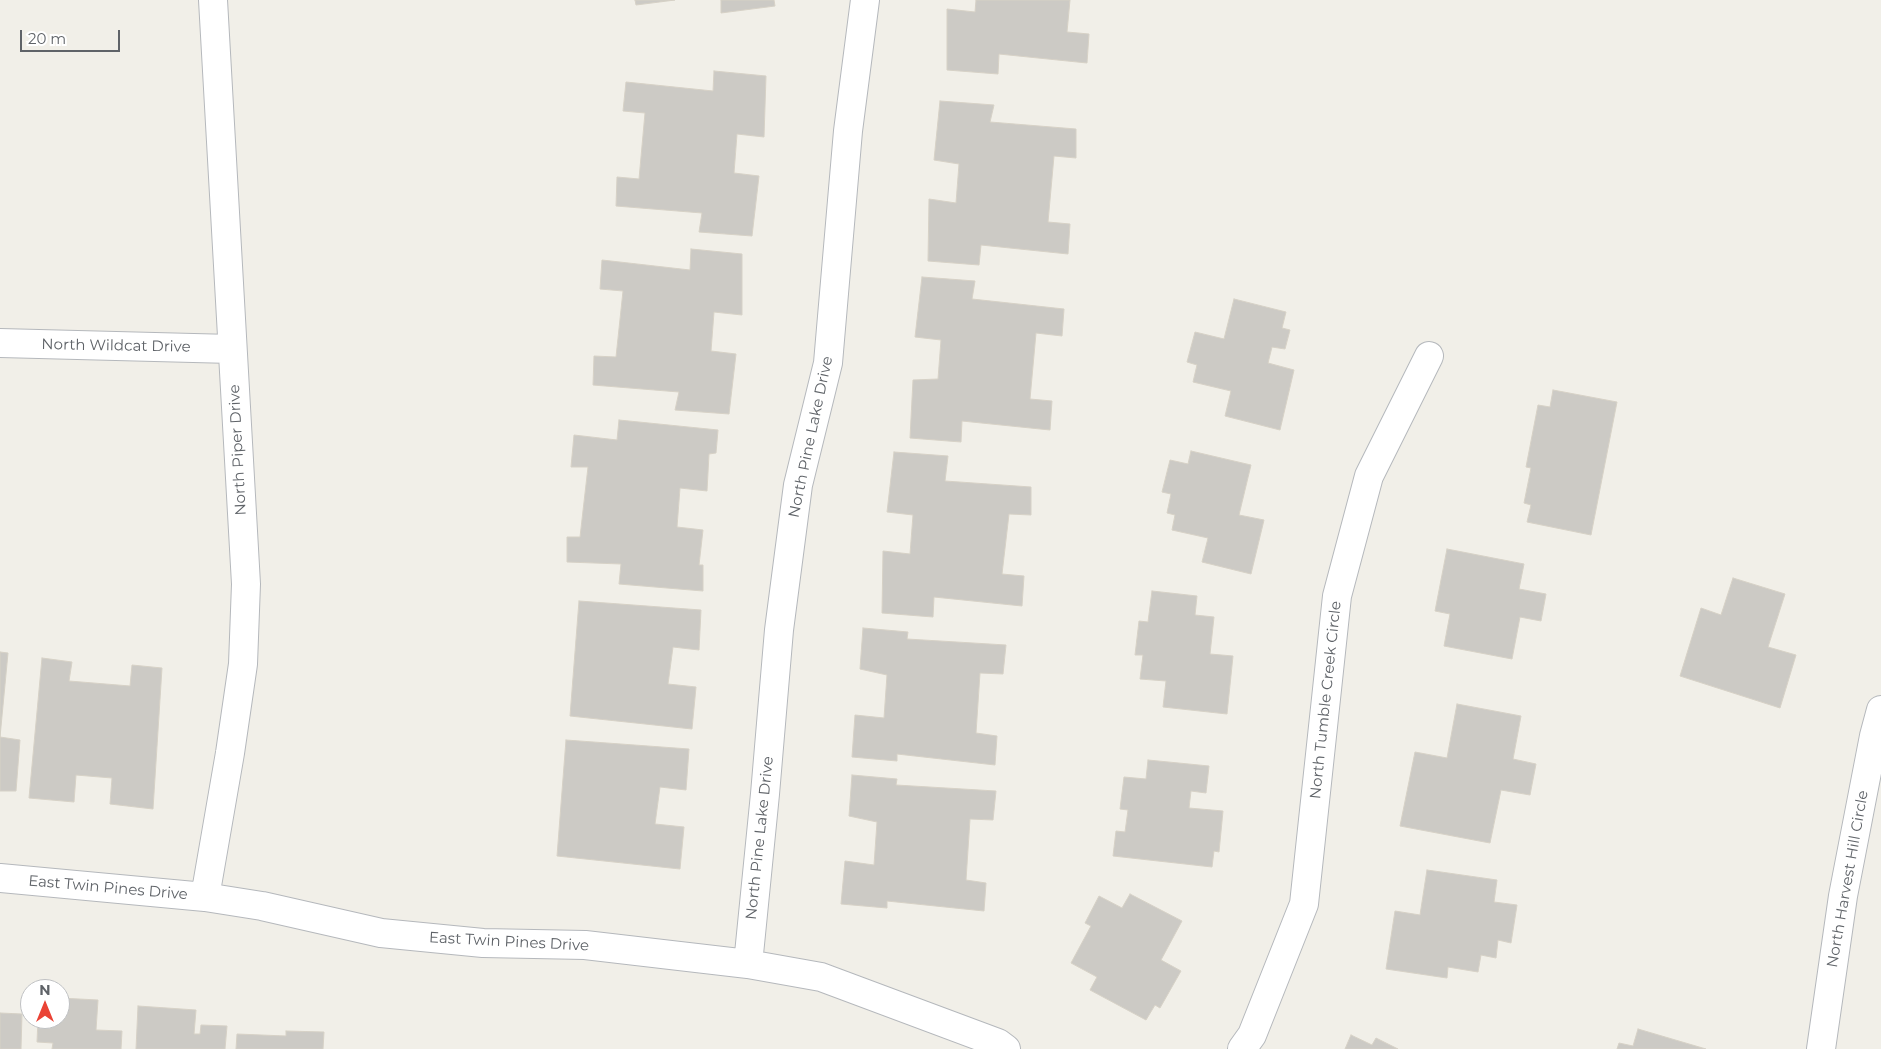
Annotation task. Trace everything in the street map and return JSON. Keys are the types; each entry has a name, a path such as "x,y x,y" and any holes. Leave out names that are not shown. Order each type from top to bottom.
{"street":[{"name":"North Piper Drive","path":"206,897 230,753 243,654 246,584 213,0"},
{"name":"North Pine Lake Drive","path":"748,964 779,630 798,484 828,364 848,131 865,0"},
{"name":"North Wildcat Drive","path":"0,343 232,349"},
{"name":"North Tumble Creek Circle","path":"1242,1049 1252,1035 1304,904 1337,596 1370,476 1429,356"},
{"name":"North Harvest Hill Circle","path":"1821,1049 1843,896 1874,736 1881,710"},
{"name":"East Twin Pines Drive","path":"0,878 206,897 262,906 381,933 483,943 585,945 748,964 821,977 998,1043 1006,1049"}],"building":[{"path":"635,0 675,0 636,5"},
{"path":"721,0 774,0 775,6 721,13"},
{"path":"976,0 1070,0 1067,32 1089,34 1087,63 999,54 998,74 947,70 947,9 975,12"},
{"path":"714,71 766,76 764,137 737,134 734,173 759,176 752,236 699,232 702,213 616,206 617,177 639,179 645,113 623,111 626,82 713,91"},
{"path":"940,101 994,105 990,122 1076,129 1076,158 1054,156 1048,222 1070,224 1068,254 981,245 979,265 928,261 929,199 956,203 959,164 934,160"},
{"path":"691,249 742,254 742,315 714,312 711,351 736,354 729,414 675,410 679,392 593,385 594,356 616,357 623,291 600,289 602,260 690,270"},
{"path":"922,277 975,281 972,299 1064,309 1062,336 1036,333 1030,399 1052,401 1050,430 962,421 961,442 910,438 913,380 938,379 941,340 915,337"},
{"path":"1234,299 1286,312 1282,328 1290,330 1285,349 1272,347 1268,363 1294,370 1280,430 1225,416 1231,391 1193,382 1197,365 1187,362 1195,332 1224,339"},
{"path":"1553,390 1617,402 1591,535 1527,522 1531,505 1524,503 1531,468 1526,467 1538,405 1550,407"},
{"path":"619,420 718,430 716,453 709,454 707,491 680,488 677,527 703,530 699,565 703,565 703,591 619,584 621,564 567,562 567,537 580,537 588,467 571,467 574,435 617,440"},
{"path":"1191,451 1251,465 1239,515 1264,520 1251,574 1202,562 1208,538 1172,530 1175,515 1167,513 1171,494 1162,492 1170,460 1188,464"},
{"path":"894,452 948,456 945,481 1031,487 1031,515 1009,514 1002,574 1024,576 1022,606 934,597 933,617 882,613 883,551 910,554 913,515 887,512"},
{"path":"1447,549 1524,564 1519,589 1546,594 1541,621 1520,617 1512,659 1444,646 1450,614 1435,611"},
{"path":"1733,578 1785,594 1768,647 1796,655 1780,708 1680,676 1701,608 1721,615"},
{"path":"1152,591 1197,596 1195,615 1214,617 1210,654 1233,656 1227,714 1163,707 1166,681 1140,679 1143,655 1135,655 1139,621 1148,622"},
{"path":"579,601 701,610 699,650 673,647 668,684 696,687 692,729 570,716"},
{"path":"863,628 908,632 907,639 1006,645 1003,674 980,673 976,733 997,736 995,765 897,754 897,761 852,757 855,715 884,718 887,675 860,669"},
{"path":"0,652 8,653 0,737"},
{"path":"42,658 72,662 69,681 130,686 132,665 162,668 153,809 110,804 112,778 76,775 74,802 29,798"},
{"path":"1457,704 1521,716 1513,759 1536,764 1530,795 1501,790 1490,843 1400,826 1415,752 1447,758"},
{"path":"0,737 20,740 16,791 0,791"},
{"path":"566,740 689,749 686,790 660,787 655,824 684,827 680,869 557,856"},
{"path":"1148,760 1209,766 1206,793 1191,791 1189,808 1223,811 1219,852 1214,851 1212,867 1113,856 1116,831 1125,832 1128,810 1120,809 1124,777 1146,779"},
{"path":"852,775 897,779 896,785 996,791 993,820 970,819 966,880 986,883 984,911 887,901 887,908 841,904 845,861 874,865 877,822 849,816"},
{"path":"1427,870 1497,880 1494,902 1517,905 1511,943 1498,940 1496,958 1481,955 1478,972 1448,967 1447,978 1386,969 1395,911 1420,915"},
{"path":"1130,894 1182,921 1161,960 1181,971 1160,1008 1155,1005 1146,1020 1090,990 1097,977 1071,963 1091,926 1085,923 1099,896 1122,908"},
{"path":"70,999 98,1000 96,1030 122,1031 121,1049 52,1049 53,1043 37,1042 38,1029 70,1029"},
{"path":"138,1006 196,1010 194,1034 200,1034 201,1025 227,1026 225,1049 136,1049"},
{"path":"0,1013 20,1014 21,1049 0,1049"},
{"path":"1638,1029 1706,1049 1617,1049 1619,1043 1633,1046"},
{"path":"286,1031 324,1032 323,1049 236,1049 237,1034 286,1036"},
{"path":"1351,1035 1372,1045 1376,1038 1398,1049 1345,1049"}]}
